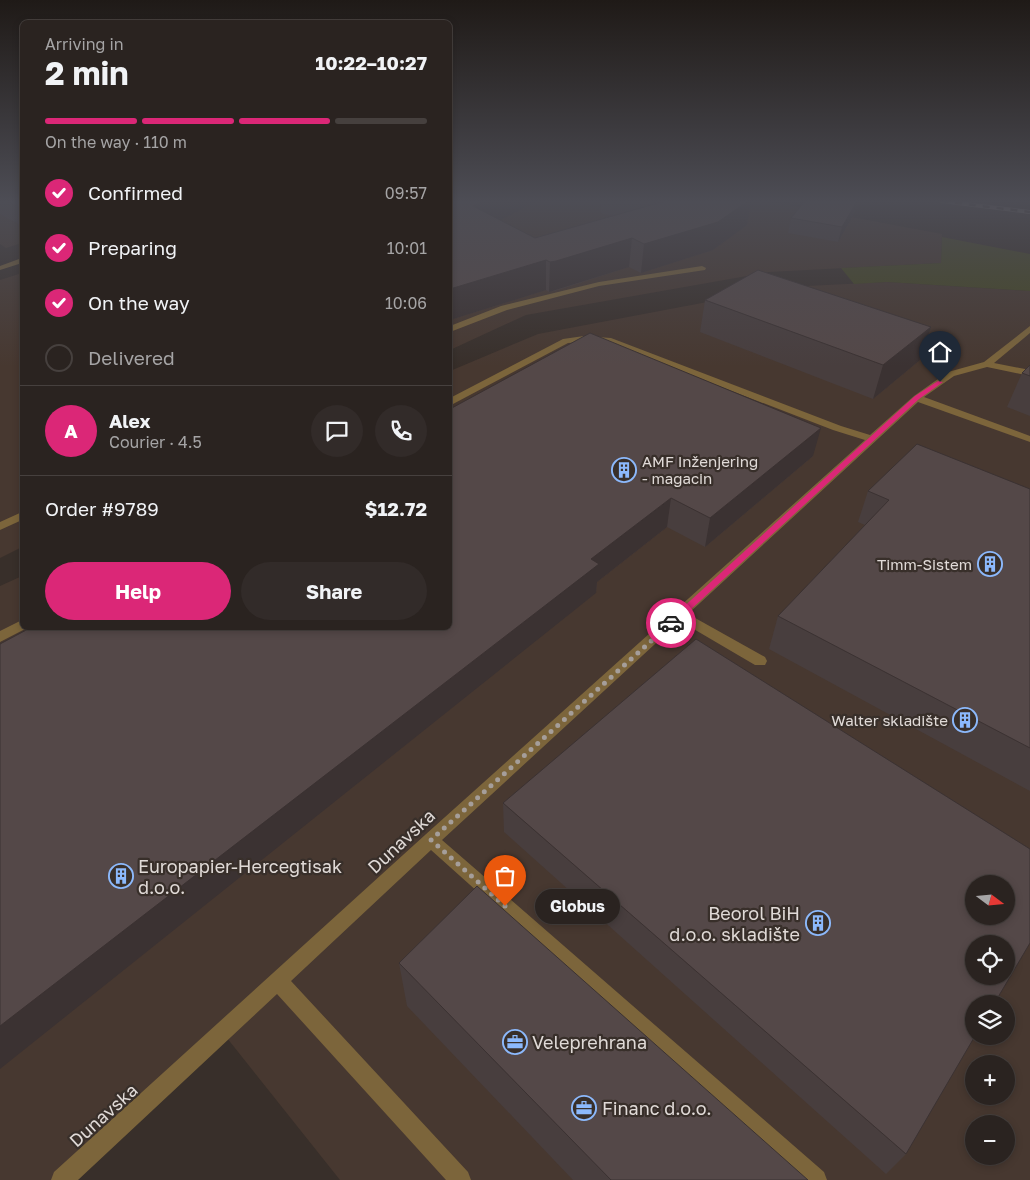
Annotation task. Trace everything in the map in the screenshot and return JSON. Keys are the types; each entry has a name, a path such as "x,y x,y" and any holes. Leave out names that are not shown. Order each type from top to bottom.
{"street":[{"path":"0,268 20,262"},
{"path":"452,328 504,308 599,284 702,268"},
{"name":"Dunavska","path":"62,1180 431,840 917,398 952,374 987,364 1030,329"},
{"path":"452,401 566,341 584,339 612,341 837,428 872,439"},
{"name":"Dunavska","path":"987,364 1030,373"},
{"path":"917,398 1030,439"},
{"path":"0,526 20,517"},
{"path":"680,615 760,661"},
{"path":"0,637 20,626"},
{"path":"431,840 816,1180"},
{"path":"279,982 460,1180"}],"shaded area":[{"path":"452,256 941,256 941,263 769,272 526,315 452,349"},
{"path":"20,274 20,548 0,558 0,280"},
{"path":"887,282 1030,291 1030,1180 340,1180 223,1033 62,1180 0,1180 0,586 20,577 20,630 452,630 452,370 538,334 786,287"}],"green space":[{"path":"941,256 1030,256 1030,291 887,282 854,284 841,268 941,263"}],"building":[{"path":"452,256 572,256 550,262 546,260 452,288"},
{"path":"758,270 931,327 883,365 705,300"},
{"name":"Europapier-Hercegtisak d.o.o.","path":"590,333 821,428 710,518 671,498 591,559 599,564 0,1026 0,644 26,630 452,630 452,408"},
{"path":"1030,365 1030,376 1022,373"},
{"path":"917,444 1030,489 1030,748 778,616 889,500 868,491"},
{"name":"Beorol BiH d.o.o. skladište","path":"696,639 1030,849 1030,943 1015,968 1015,935 965,935 965,985 1005,985 999,995 965,995 965,1045 970,1045 906,1154 503,803"},
{"path":"477,886 808,1180 611,1180 399,963"}],"way so far":[{"path":"505,906 431,840 671,623"}],"place":[{"name":"AMF Inženjering - magacin","path":"624,470"},
{"name":"Timm-Sistem","path":"990,564"},
{"name":"Walter skladište","path":"965,720"},
{"name":"Europapier-Hercegtisak d.o.o.","path":"121,876"},
{"name":"Globus","path":"505,906"},
{"name":"Beorol BiH d.o.o. skladište","path":"818,923"},
{"name":"Veleprehrana","path":"515,1042"},
{"name":"Financ d.o.o.","path":"584,1108"}],"route":[{"path":"671,623 917,398 940,382"}]}
